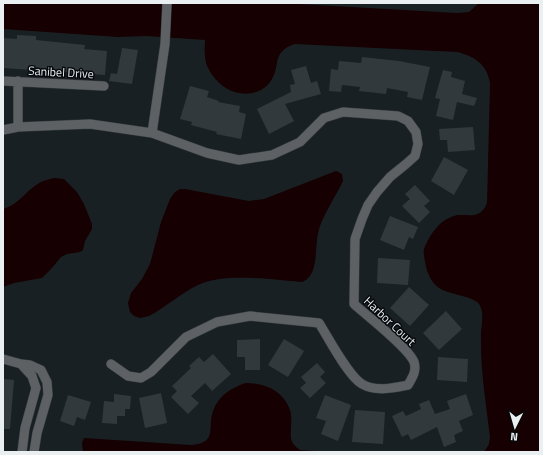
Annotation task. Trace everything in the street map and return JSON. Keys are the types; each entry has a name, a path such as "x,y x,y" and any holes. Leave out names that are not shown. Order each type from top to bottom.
{"street":[{"path":"3,130 18,127 90,124 152,133 165,44 167,3"},
{"name":"Sanibel Drive","path":"3,81 104,86"},
{"name":"Sanibel Drive","path":"18,81 18,127"},
{"name":"Harbor Court","path":"111,364 128,376 142,378 151,372 186,337 217,322 250,316 319,323 351,375 362,384 376,388 388,389 408,385 414,374 415,363 407,352 354,304 355,239 368,205 377,192 390,177 414,156 418,144 416,132 408,121 398,116 344,112 324,118 300,142 272,155 239,160 207,153 152,133"},
{"path":"3,359 30,365 42,370 47,382 48,395 37,433 34,452"},
{"path":"21,364 32,376 36,388 25,428 22,452"}],"shaded area":[{"path":"3,3 281,3 457,13 469,12 479,3 540,3 540,452 484,452 489,444 490,437 481,360 482,311 478,303 475,301 442,290 437,286 429,276 424,256 424,249 427,242 435,229 442,222 456,215 476,215 484,209 487,203 490,83 486,71 479,62 469,56 457,52 295,44 283,50 280,54 274,74 264,88 259,91 245,94 226,88 209,70 205,61 205,40 146,36 118,37 3,29"},
{"path":"336,171 342,174 343,181 320,226 316,258 312,273 308,278 302,282 249,278 209,281 192,288 149,316 140,318 134,316 130,312 128,303 131,293 142,279 150,264 161,222 170,199 175,192 180,189 185,189 249,201 264,199"},
{"path":"54,178 64,179 77,192 84,204 92,224 92,229 85,241 83,250 61,257 42,278 14,283 3,287 3,209 14,204 36,185"},
{"path":"245,383 266,386 283,397 290,410 291,438 293,444 297,448 300,450 331,452 83,452 82,443 84,438 191,445 199,444 205,441 210,434 211,417 218,401 230,390"}],"building":[{"path":"17,35 36,36 36,40 85,45 84,49 107,51 105,75 3,68 3,38 17,39"},
{"path":"122,48 138,50 132,84 109,81 111,73 117,74"},
{"path":"362,57 399,61 430,67 422,100 407,97 408,92 387,88 386,94 359,91 360,87 342,85 341,92 329,91 331,69 338,70 339,61 361,63"},
{"path":"306,66 311,83 317,81 321,94 285,104 294,121 269,134 257,109 291,92 290,85 295,84 291,70"},
{"path":"443,70 452,72 451,77 465,81 462,94 477,98 474,106 457,102 453,120 436,116 440,99 435,98"},
{"path":"190,86 209,91 207,97 219,101 218,102 240,106 239,112 246,114 241,139 216,134 217,132 191,125 192,122 180,119"},
{"path":"473,127 475,150 448,152 447,140 440,140 439,129"},
{"path":"444,157 468,170 454,195 431,181"},
{"path":"415,185 430,201 424,206 430,212 419,223 402,206 410,199 405,194"},
{"path":"390,216 418,227 413,239 409,237 404,250 380,240"},
{"path":"378,258 410,260 408,285 377,283"},
{"path":"409,287 429,305 410,326 390,308"},
{"path":"446,311 462,329 439,350 423,333"},
{"path":"260,339 260,370 245,370 245,357 237,357 237,340"},
{"path":"284,339 304,351 288,377 268,365"},
{"path":"213,354 231,374 212,391 205,383 191,396 199,403 188,414 171,397 177,391 172,386 191,368 189,366 199,357 204,362"},
{"path":"438,357 468,359 467,382 437,380"},
{"path":"317,363 325,372 320,377 326,383 310,398 300,388 306,383 301,377"},
{"path":"4,379 14,380 10,429 3,429"},
{"path":"161,393 167,423 145,428 139,398"},
{"path":"114,394 131,396 130,409 125,409 125,416 117,416 117,424 102,423 104,401 114,402"},
{"path":"466,394 473,415 459,421 463,431 454,435 456,442 444,447 437,427 411,440 408,434 402,437 392,416 403,411 406,416 421,409 419,404 429,400 435,414 450,409 447,401"},
{"path":"68,395 91,402 85,420 77,417 74,426 60,421"},
{"path":"325,395 351,405 338,441 321,434 326,421 316,418"},
{"path":"355,410 385,412 383,444 352,442"}]}
